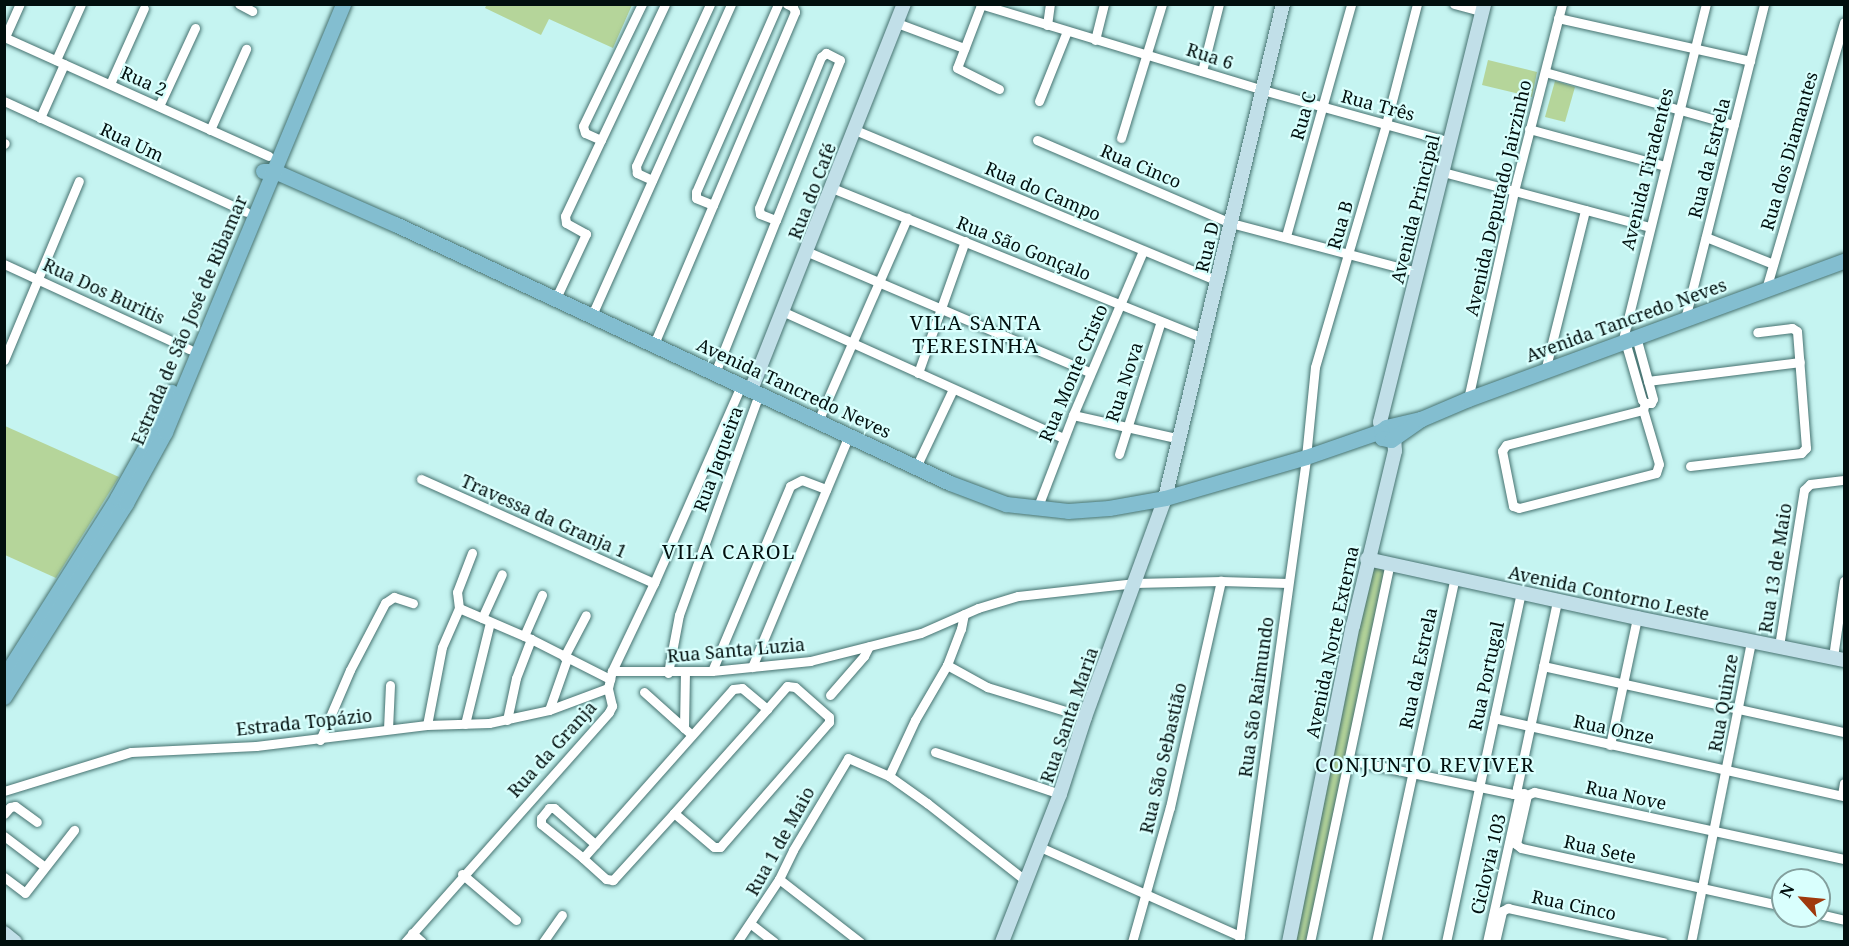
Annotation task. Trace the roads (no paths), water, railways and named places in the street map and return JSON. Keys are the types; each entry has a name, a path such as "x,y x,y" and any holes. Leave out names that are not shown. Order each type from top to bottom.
{"main road":[{"name":"Estrada de São José de Ribamar","path":"4,697 154,453 332,4"},
{"name":"Estrada de São José de Ribamar","path":"4,677 126,482 165,406 246,212 343,4"},
{"name":"Avenida Tancredo Neves","path":"269,166 979,495 1006,504 1068,511 1109,508 1165,498 1388,434 1467,399 1845,261"}],"street":[{"path":"5,37 20,4"},
{"path":"40,118 81,4"},
{"path":"238,4 252,11"},
{"path":"601,140 585,133 584,126 642,4"},
{"path":"556,298 586,234 566,223 565,216 665,4"},
{"path":"652,180 637,173 636,166 710,4"},
{"path":"592,315 731,4"},
{"path":"713,205 696,198 696,192 778,4"},
{"path":"654,344 795,12 793,7 787,4"},
{"name":"Rua do Café","path":"750,390 808,252 904,4"},
{"path":"1047,25 1050,4"},
{"path":"1095,40 1104,4"},
{"path":"1121,138 1162,4"},
{"path":"1202,71 1219,4"},
{"name":"Rua D","path":"1165,498 1232,223 1282,4"},
{"name":"Rua C","path":"1286,236 1350,4"},
{"name":"Rua B","path":"1306,457 1315,367 1386,124 1417,4"},
{"path":"1454,4 1483,8"},
{"name":"Avenida Deputado Jairzinho","path":"1467,399 1514,191 1562,4"},
{"name":"Avenida Tiradentes","path":"1628,340 1648,227 1706,4"},
{"name":"Rua da Estrela","path":"1685,319 1764,4"},
{"path":"999,89 957,68 980,5 1067,31 1039,101"},
{"path":"110,84 144,8"},
{"name":"Avenida Principal","path":"1388,434 1417,272 1483,8"},
{"path":"1558,18 1750,61"},
{"name":"Rua dos Diamantes","path":"1766,289 1845,22"},
{"path":"897,23 964,48"},
{"path":"159,106 195,28"},
{"name":"Rua 6","path":"1067,31 1263,90"},
{"name":"Rua 2","path":"5,37 210,130 269,166"},
{"path":"210,130 246,49"},
{"path":"715,373 840,60 826,53 821,57 759,208 760,214 776,220"},
{"path":"1545,72 1734,125"},
{"name":"Rua Três","path":"1263,90 1450,142"},
{"name":"Rua Um","path":"4,101 246,212"},
{"name":"Rua do Campo","path":"855,129 1217,281"},
{"path":"1529,129 1665,166"},
{"name":"Rua Cinco","path":"1037,140 1232,223 1417,272"},
{"path":"1443,172 1648,227"},
{"path":"4,360 79,181"},
{"name":"Rua São Gonçalo","path":"832,188 1203,338"},
{"path":"1545,371 1585,210"},
{"path":"818,421 907,218"},
{"path":"1706,237 1773,264"},
{"path":"918,373 965,241"},
{"name":"Rua Monte Cristo","path":"1037,509 1072,415 1143,251"},
{"path":"808,252 1090,372"},
{"name":"Rua Dos Buritis","path":"4,264 189,349"},
{"path":"784,312 1063,438"},
{"name":"Rua Nova","path":"1119,454 1161,321"},
{"path":"1690,466 1804,452 1808,445 1797,331 1792,328 1757,332"},
{"path":"1628,340 1644,407 1659,464 1656,473 1519,508 1513,506 1503,451 1506,445 1644,407 1651,403 1653,399 1648,381 1628,340"},
{"path":"1648,381 1800,362"},
{"path":"916,466 953,389"},
{"name":"Rua da Granja","path":"405,942 462,874 609,711 612,699 610,679 654,583 750,390"},
{"name":"Rua Jaqueira","path":"668,673 679,615 750,390"},
{"path":"1072,415 1180,439"},
{"name":"Avenida Norte Externa","path":"1289,942 1383,491 1388,434"},
{"path":"752,667 849,435"},
{"name":"Rua São Raimundo","path":"1239,939 1306,457"},
{"name":"Travessa da Granja 1","path":"420,479 654,583"},
{"path":"712,671 790,486 802,480 826,489"},
{"name":"Rua 13 de Maio","path":"1779,646 1804,490 1810,484 1845,480"},
{"name":"Rua Santa Maria","path":"1002,942 1060,794 1085,717 1165,498"},
{"path":"427,725 442,647 459,608 457,592 472,553"},
{"name":"Avenida Contorno Leste","path":"1367,559 1637,618 1839,658"},
{"path":"1310,942 1390,564"},
{"path":"465,724 486,620 502,574"},
{"name":"Rua da Estrela","path":"1376,942 1455,578"},
{"name":"Rua Santa Luzia","path":"610,679 810,661 921,633 964,614 1018,596 1135,584 1221,581 1288,583"},
{"name":"Rua São Sebastião","path":"1132,942 1170,807 1221,581"},
{"path":"1839,658 1845,581"},
{"name":"Rua Portugal","path":"1446,942 1521,593"},
{"path":"507,720 516,678 542,595"},
{"path":"320,740 350,670 385,603 394,597 413,603"},
{"name":"Ciclovia 103","path":"1492,938 1520,794 1517,788 1557,601"},
{"path":"459,608 528,638 610,679"},
{"path":"964,614 962,629 947,665 915,720 889,776 958,826 1026,881"},
{"path":"549,710 566,658 586,615"},
{"path":"1610,745 1637,618"},
{"name":"Rua Quinze","path":"1727,770 1751,641"},
{"path":"830,695 864,656 869,646"},
{"path":"947,665 987,687 1085,717"},
{"path":"1543,666 1845,732"},
{"path":"684,728 685,672"},
{"name":"Estrada Topázio","path":"4,791 131,752 320,740 388,729 507,720 549,710 610,679"},
{"path":"388,729 390,685"},
{"path":"595,844 554,808 549,808 541,818 542,824 606,879 613,880 767,709 792,685 830,720 720,847 714,847 674,813"},
{"path":"583,858 736,688 742,688 767,709"},
{"path":"644,692 692,735"},
{"name":"Rua Onze","path":"1494,718 1843,796"},
{"path":"935,752 1060,794"},
{"name":"Rua 1 de Maio","path":"737,942 779,879 846,760 851,757 889,776"},
{"path":"1348,760 1520,794"},
{"path":"1691,942 1727,770"},
{"path":"1843,796 1845,783"},
{"name":"Rua Nove","path":"1520,794 1530,792 1845,859"},
{"name":"Rua Sete","path":"1530,792 1527,795 1516,844 1521,848 1771,903"},
{"path":"4,814 10,807 15,806 36,822"},
{"path":"4,877 26,893 74,830"},
{"path":"4,836 45,867"},
{"path":"1040,847 1239,939"},
{"path":"462,874 516,920"},
{"path":"779,879 860,942"},
{"name":"Rua Cinco","path":"1492,938 1502,911 1508,908 1663,942"},
{"path":"543,942 562,915"},
{"path":"751,924 774,942"},
{"path":"4,933 15,942"},
{"path":"412,933 422,942"}],"district":[{"name":"VILA SANTA TERESINHA","path":"976,334"},
{"name":"VILA CAROL","path":"729,551"},
{"name":"CONJUNTO REVIVER","path":"1425,764"}]}
